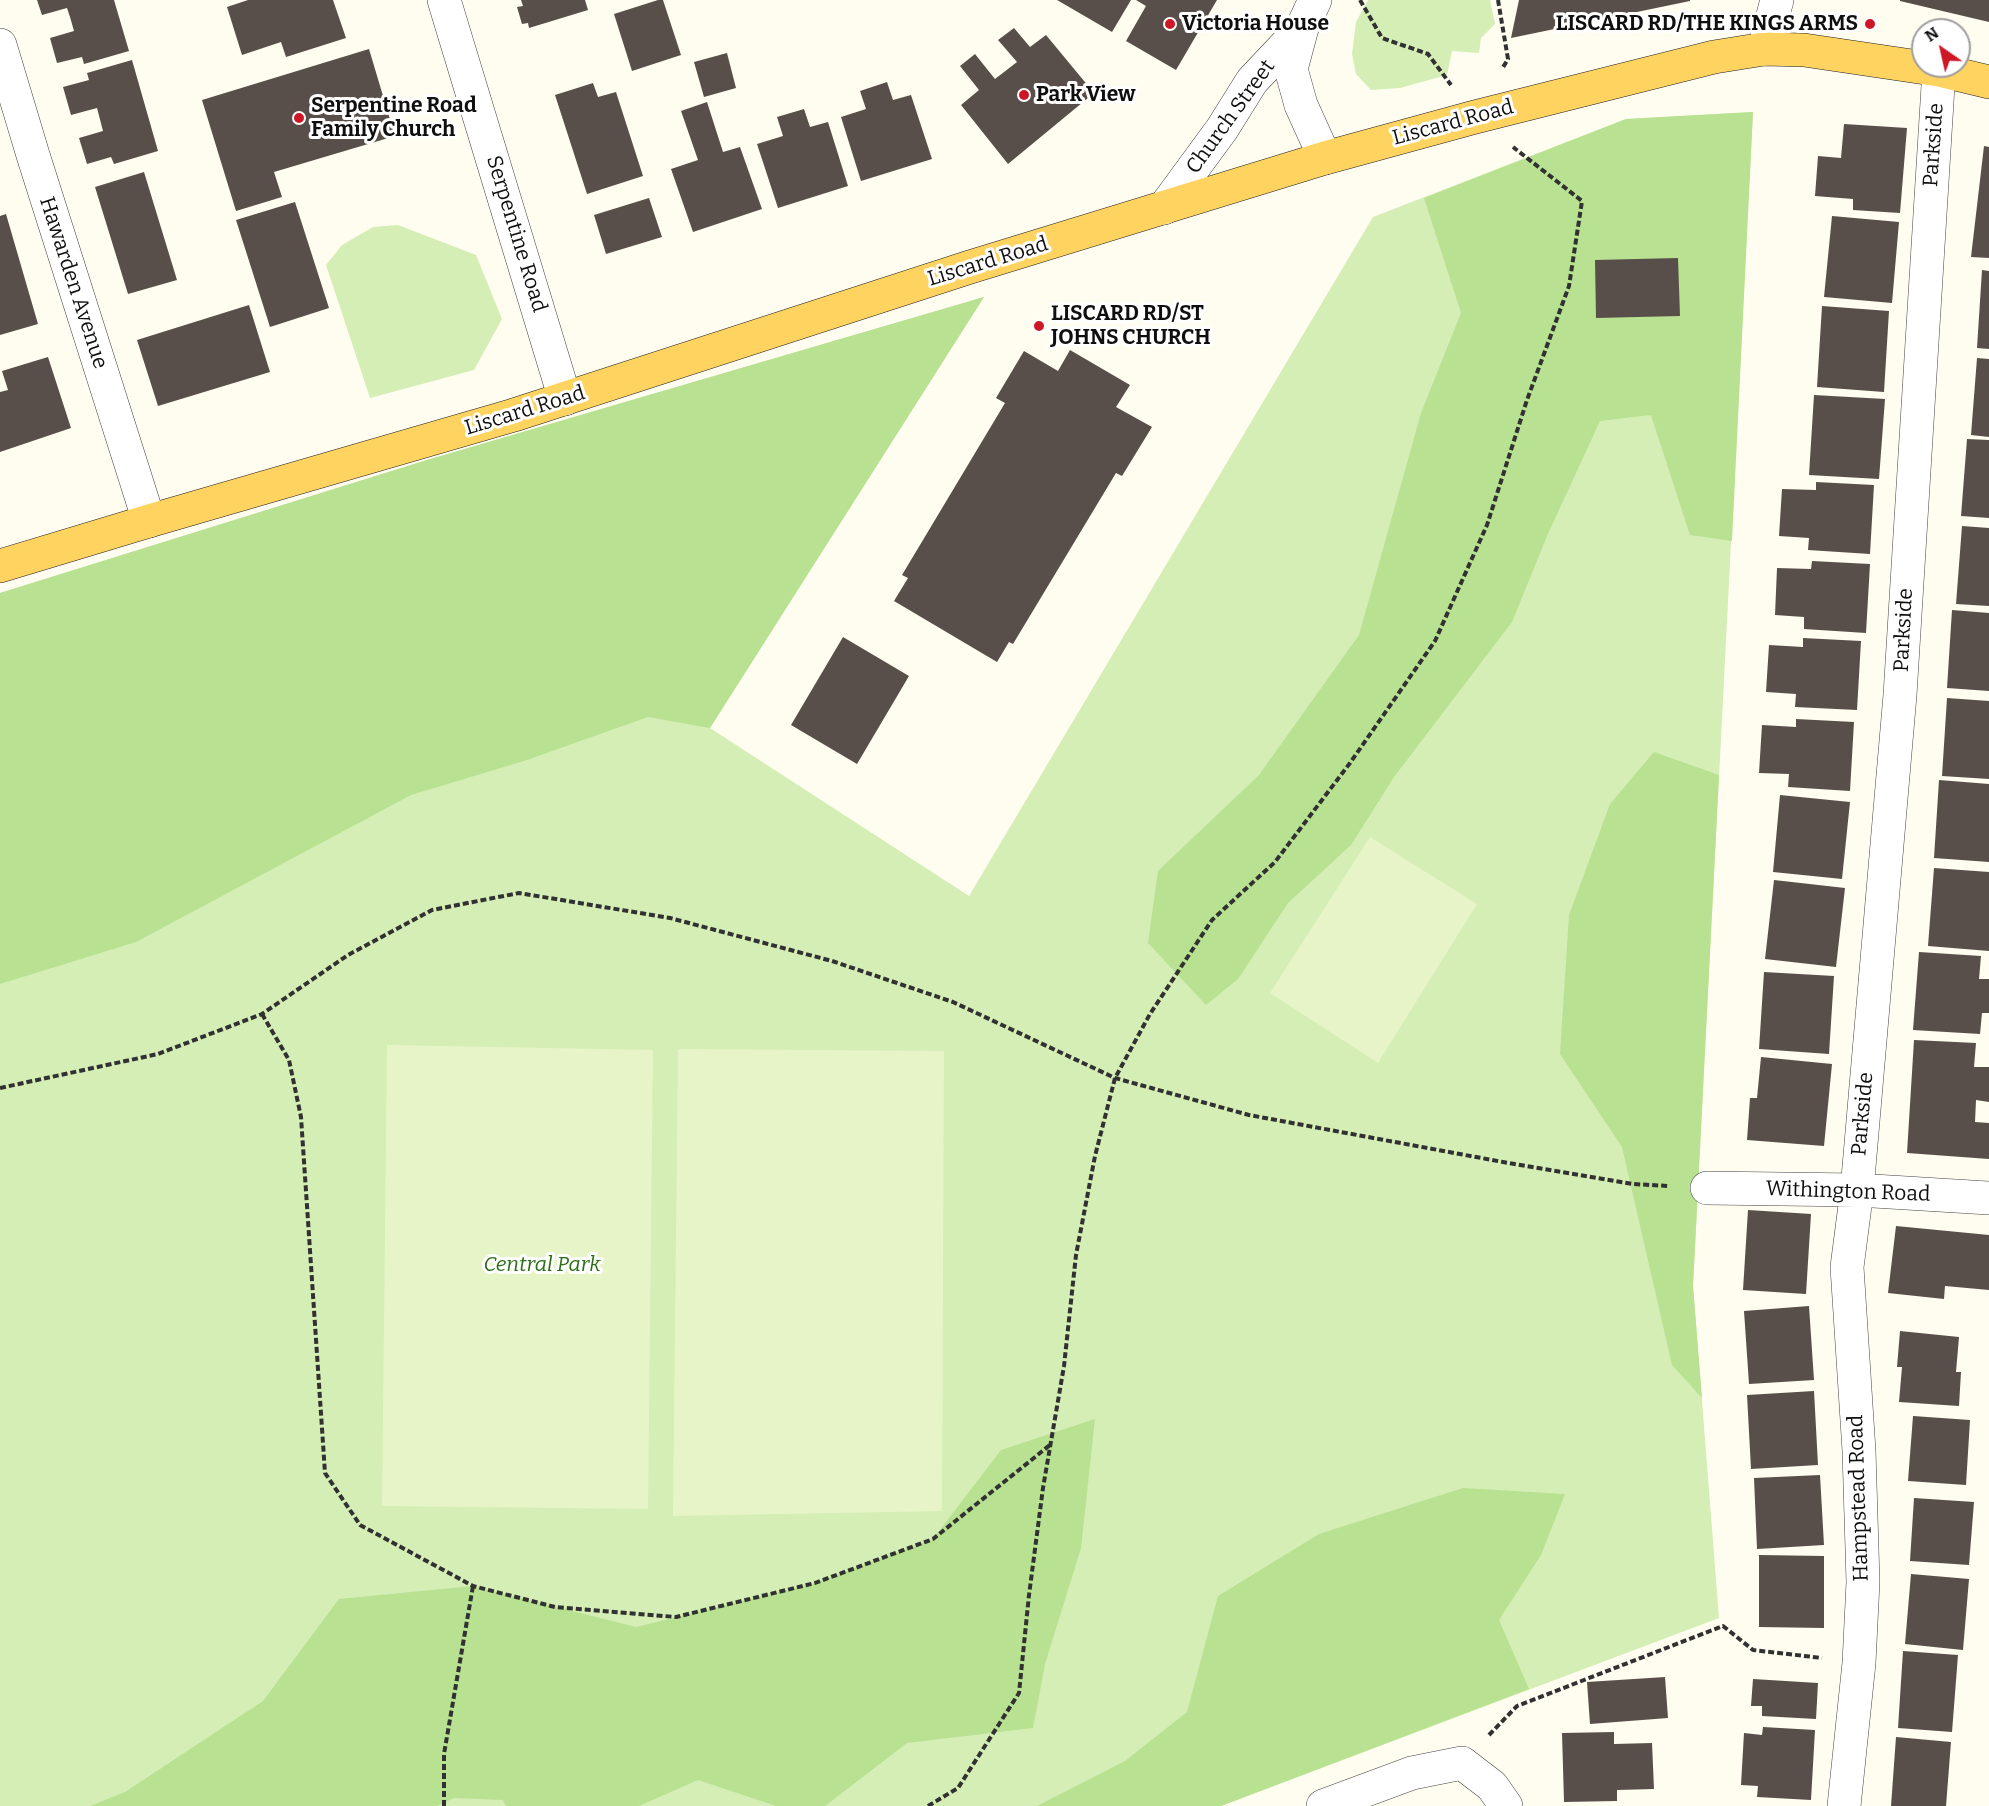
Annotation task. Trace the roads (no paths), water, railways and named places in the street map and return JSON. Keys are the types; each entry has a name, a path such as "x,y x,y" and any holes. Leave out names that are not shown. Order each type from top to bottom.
{"main road":[{"name":"Liscard Road","path":"0,566 565,399 970,267 1325,158 1475,117 1714,57 1764,49 1804,50 1911,66"},
{"name":"Liscard Road","path":"1971,78 1989,82"}],"street":[{"name":"Serpentine Road","path":"444,0 565,399"},
{"path":"1764,49 1777,0"},
{"name":"Church Street","path":"1308,14 1291,69 1301,105 1325,158"},
{"name":"Church Street","path":"1164,208 1221,129 1252,81 1308,14"},
{"name":"Hawarden Avenue","path":"0,45 149,521"},
{"name":"Parkside","path":"1857,1190 1900,695 1939,78"},
{"name":"Withington Road","path":"1707,1188 1857,1190 1989,1198"},
{"name":"Hampstead Road","path":"1844,1806 1859,1663 1863,1582 1859,1451 1847,1267 1857,1190"},
{"path":"1323,1806 1412,1773 1462,1763 1499,1796"}],"place":[{"name":"Victoria House","path":"1170,24"},
{"name":"LISCARD RD/THE KINGS ARMS","path":"1870,24"},
{"name":"Park View","path":"1024,95"},
{"name":"Serpentine Road Family Church","path":"299,118"},
{"name":"LISCARD RD/ST JOHNS CHURCH","path":"1039,326"}],"park label":[{"name":"Central Park","path":"542,1265"}]}
